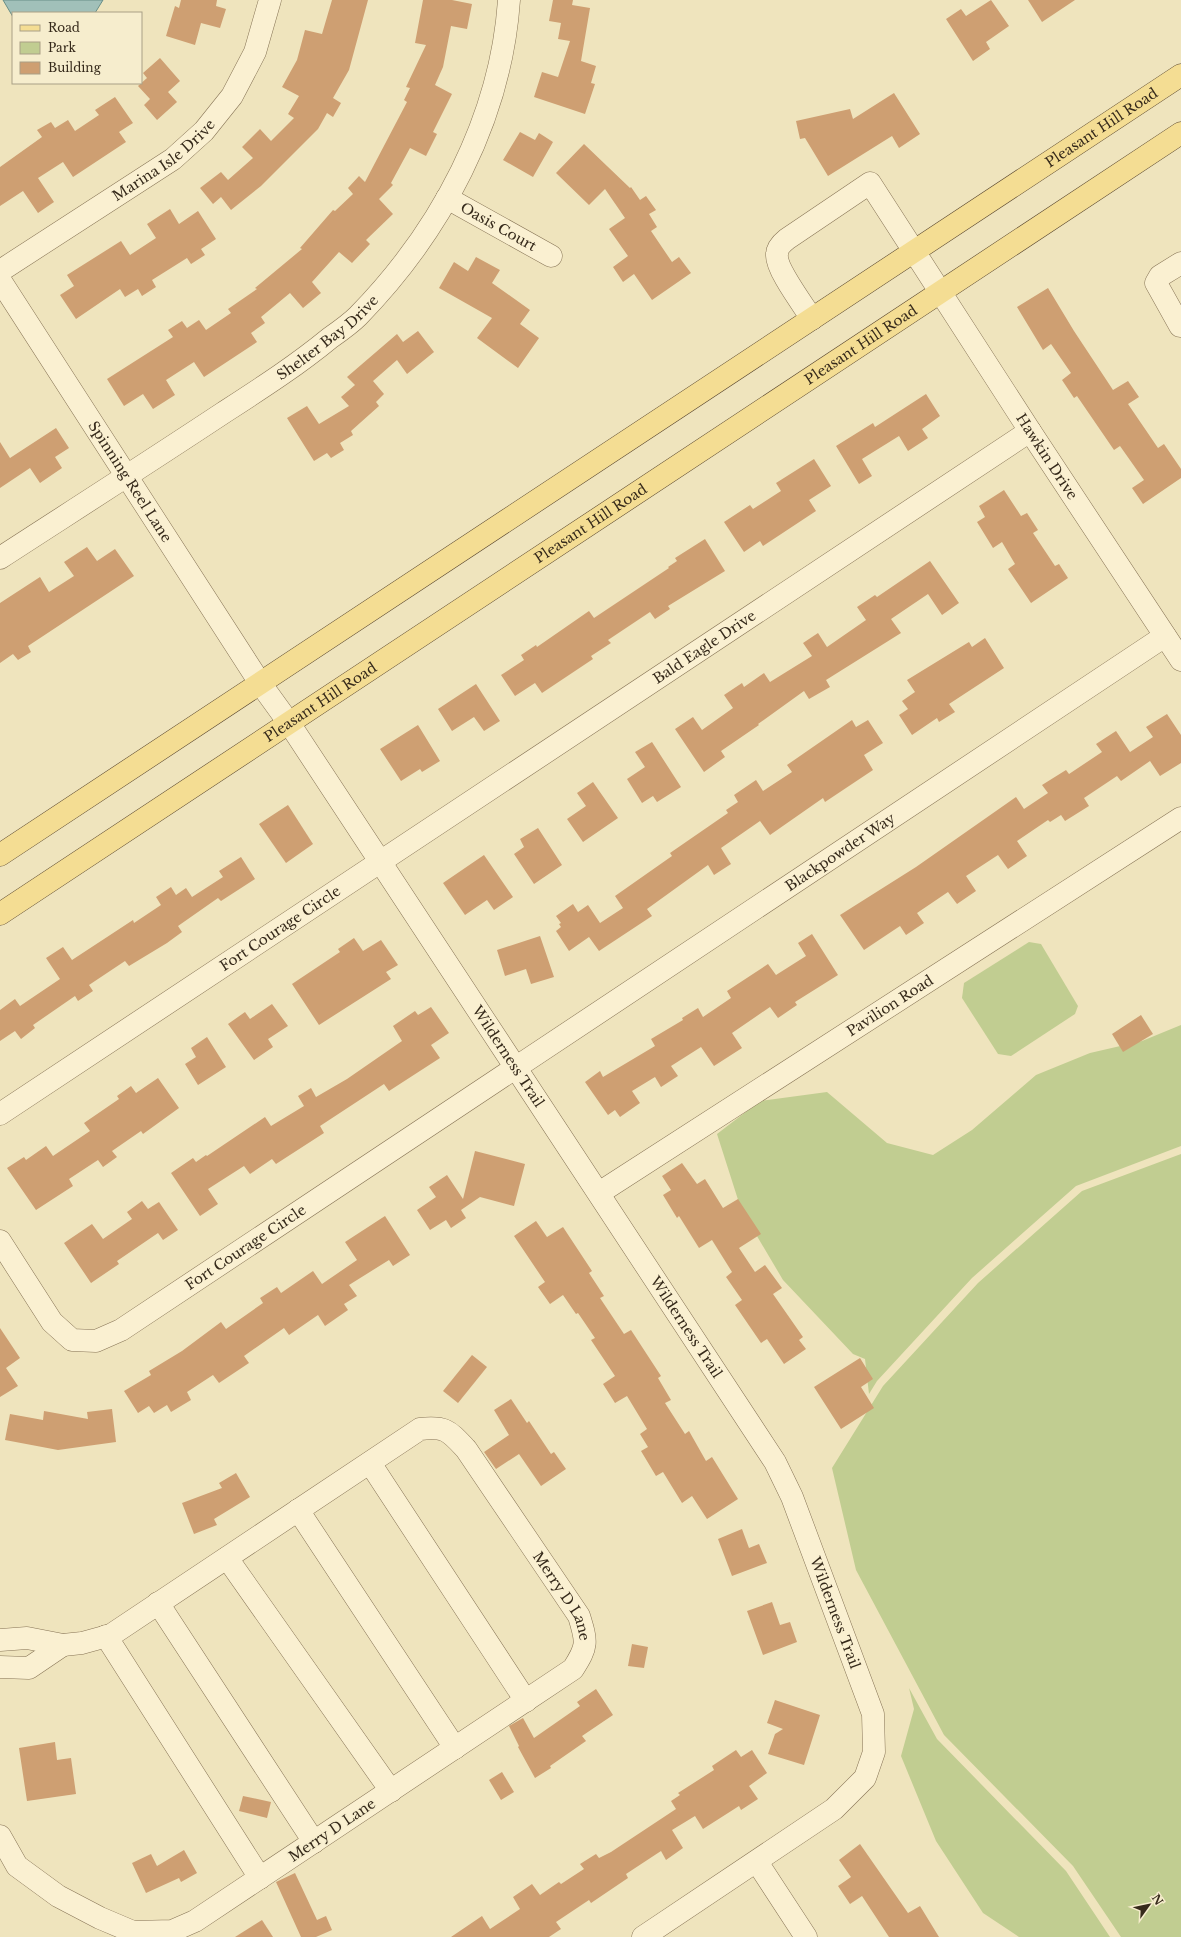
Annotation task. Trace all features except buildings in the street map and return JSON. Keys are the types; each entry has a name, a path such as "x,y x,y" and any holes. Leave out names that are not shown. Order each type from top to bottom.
{"main road":[{"name":"Pleasant Hill Road","path":"0,855 1181,75"},
{"name":"Pleasant Hill Road","path":"0,914 1181,133"}],"street":[{"name":"Marina Isle Drive","path":"0,271 173,159 204,131 232,96 255,52 270,0"},
{"name":"Shelter Bay Drive","path":"0,558 299,364 357,317 393,276 427,231 471,154 492,97 507,26 509,0"},
{"name":"Hawkin Drive","path":"812,319 781,270 776,255 778,248 787,239 870,183 1030,431 1181,660"},
{"name":"Oasis Court","path":"447,198 551,256"},
{"path":"1181,263 1160,276 1156,284 1181,326"},
{"name":"Spinning Reel Lane","path":"0,280 260,683"},
{"name":"Bald Eagle Drive","path":"379,861 1030,431"},
{"name":"Blackpowder Way","path":"516,1068 1165,636"},
{"name":"Wilderness Trail","path":"260,683 289,723 775,1462 792,1497 873,1714 874,1752 865,1778 834,1809 643,1937"},
{"name":"Pavilion Road","path":"599,1193 1181,818"},
{"name":"Fort Courage Circle","path":"0,1114 379,861"},
{"name":"Fort Courage Circle","path":"0,1241 52,1322 72,1340 96,1341 121,1330 516,1068"},
{"name":"Merry D Lane","path":"0,1640 27,1638 63,1645 82,1643 111,1635 420,1429 437,1427 452,1434 466,1449 579,1616 585,1637 583,1653 573,1669 195,1921 172,1931 133,1932 100,1918 58,1896 17,1866 0,1836"},
{"path":"370,1463 526,1700"},
{"path":"298,1510 455,1748"},
{"path":"227,1558 391,1791"},
{"path":"158,1603 314,1842"},
{"path":"106,1636 260,1878"},
{"name":"Merry D Lane","path":"0,1667 29,1668 63,1645"},
{"path":"757,1862 806,1937"}],"green space":[{"path":"1029,942 1041,944 1078,1006 1075,1014 1011,1056 998,1054 962,998 964,983"},
{"path":"1181,1025 1181,1146 1076,1186 972,1278 877,1381 869,1394 865,1359 853,1354 783,1280 741,1209 717,1134 760,1101 827,1092 887,1143 933,1155 972,1130 1036,1075 1090,1053 1142,1041"},
{"path":"1181,1154 1181,1937 1121,1937 1073,1866 944,1735 856,1570 832,1468 883,1386 978,1283 1082,1191"},
{"path":"909,1688 937,1739 1066,1871 1110,1937 1019,1937 983,1913 936,1841 901,1756 914,1709"}],"water":[{"path":"3,0 103,0 96,12 12,12 12,15"}]}
